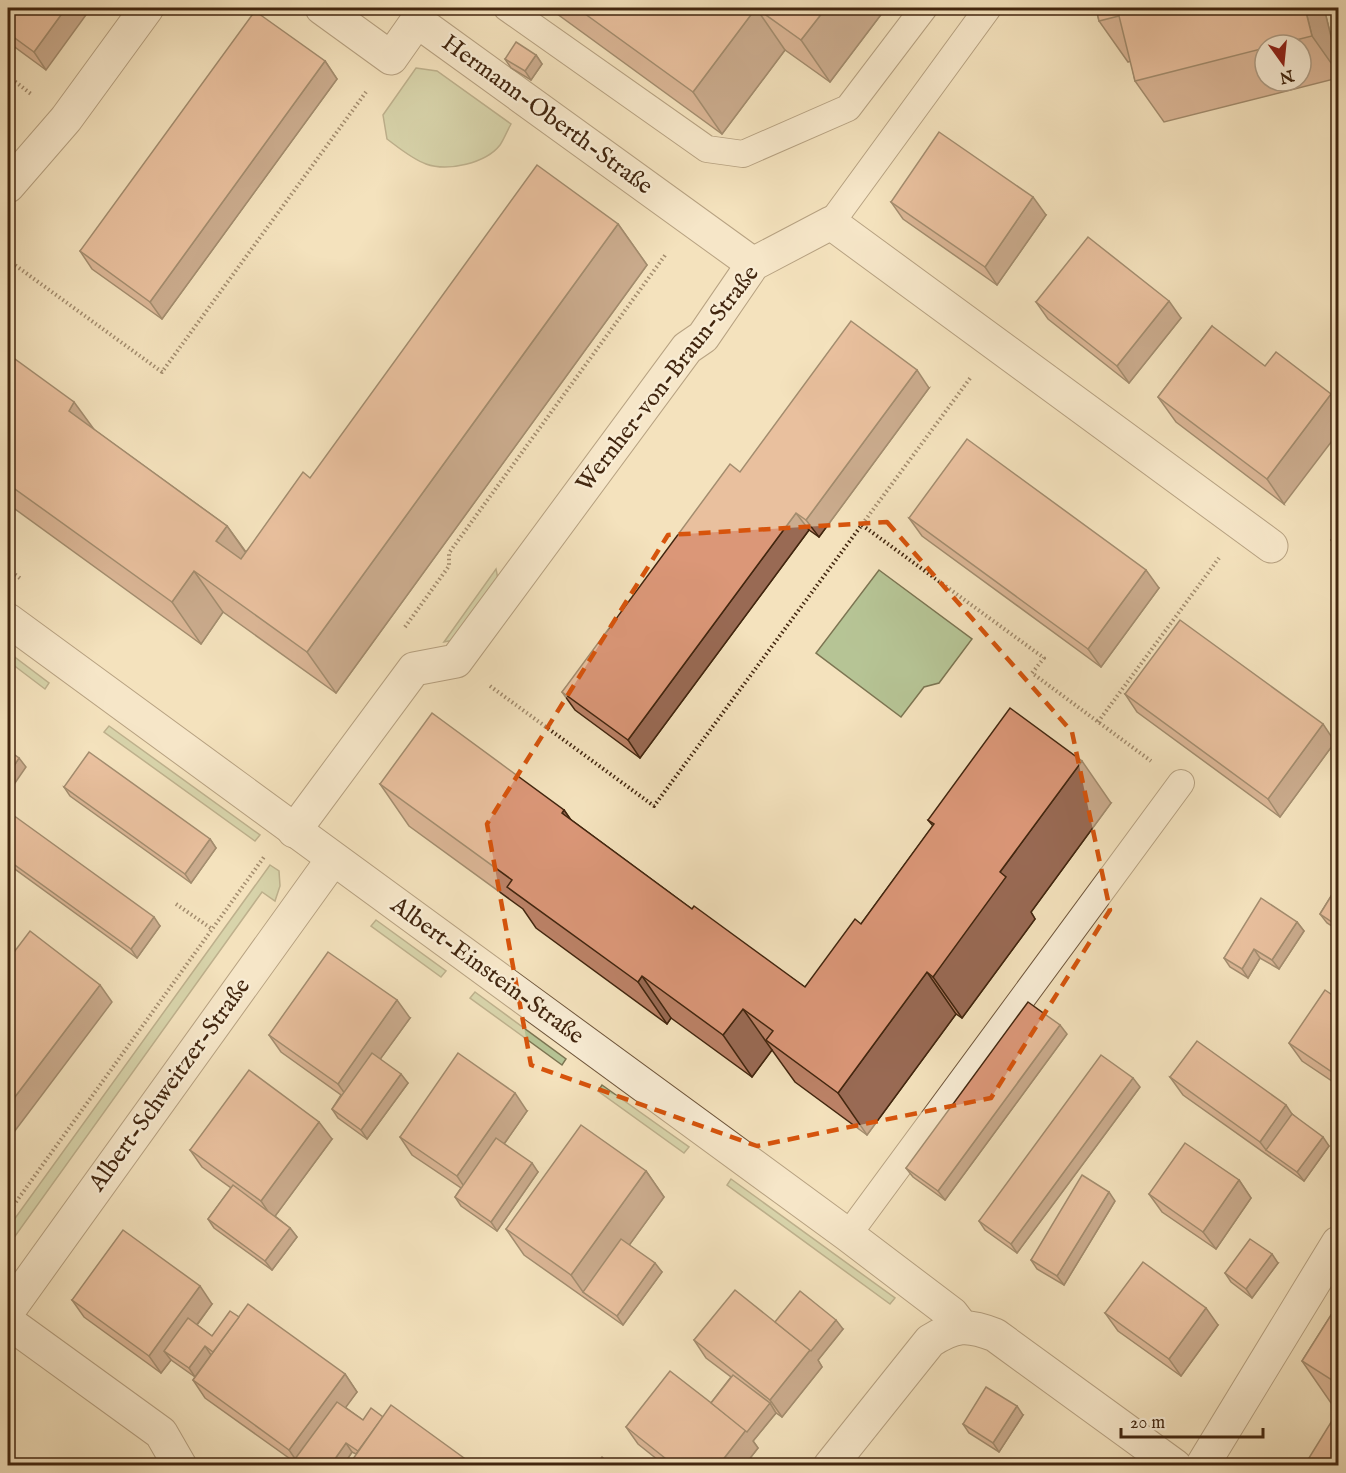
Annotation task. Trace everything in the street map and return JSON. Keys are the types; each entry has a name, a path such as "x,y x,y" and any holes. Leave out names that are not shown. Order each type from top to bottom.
{"street":[{"path":"8,186 66,119 147,8"},
{"path":"322,8 391,58"},
{"name":"Hermann-Oberth-Straße","path":"391,58 417,21 753,264"},
{"path":"831,223 1271,546"},
{"name":"Wernher-von-Braun-Straße","path":"456,661 687,348 703,337 753,264 831,223"},
{"name":"Albert-Einstein-Straße","path":"8,620 848,1234 952,1314 962,1326"},
{"path":"291,828 414,669 456,661"},
{"name":"Albert-Schweitzer-Straße","path":"8,1311 333,859"},
{"path":"1202,1466 1338,1243"},
{"path":"8,1322 161,1433 180,1466"},
{"path":"830,1466 930,1341 946,1331 962,1326 994,1335 1175,1466"}],"lane":[{"path":"507,8 707,149 743,154 848,108 924,8"},
{"path":"831,223 988,8"},
{"path":"848,1234 1181,783"}],"path":[{"path":"8,260 162,372 391,58"},
{"path":"400,633 449,566 449,553 691,219"},
{"path":"456,661 654,806 996,344"},
{"path":"862,525 1044,658 1032,673 1181,783"},
{"path":"1098,722 1243,525"},
{"path":"8,1213 212,930 291,828"},
{"path":"176,904 212,930"}],"highlighted area":[{"path":"887,522 1072,732 1110,910 991,1098 757,1146 531,1065 487,824 668,535"}],"green space":[{"path":"416,68 437,71 511,124 500,145 486,157 476,161 445,167 421,162 387,139 383,115"},
{"path":"496,569 498,579 454,640 444,642"},
{"path":"879,570 972,639 939,683 924,687 901,717 816,653"},
{"path":"8,652 49,683 45,689 8,661"},
{"path":"109,726 260,835 255,841 104,732"},
{"path":"270,865 279,871 280,886 275,901 262,892 8,1246 8,1228"},
{"path":"376,920 446,971 441,977 371,926"},
{"path":"475,992 566,1059 562,1065 470,998"},
{"path":"602,1085 689,1147 684,1153 598,1091"},
{"path":"731,1179 895,1298 890,1304 727,1185"}],"building":[{"path":"8,8 66,8 34,52 8,33"},
{"path":"577,8 756,8 693,92"},
{"path":"756,8 826,8 801,40"},
{"path":"1096,8 1305,8 1311,33 1253,33 1253,51 1135,81 1119,16 1099,21"},
{"path":"255,11 325,61 150,302 80,251"},
{"path":"516,42 536,55 525,71 505,59"},
{"path":"939,132 1033,197 985,267 891,202"},
{"path":"537,165 618,224 307,652 194,571 172,602 8,484 8,354 74,402 69,411 227,526 216,541 241,559 303,472 310,478"},
{"path":"1088,237 1169,301 1117,366 1036,302"},
{"path":"851,321 917,370 806,520 796,513 628,740 562,692 730,464 740,472"},
{"path":"1212,326 1265,366 1276,352 1331,394 1267,479 1158,397"},
{"path":"967,439 1146,570 1088,649 909,518"},
{"path":"1338,531 1338,546 1331,540"},
{"path":"1180,620 1323,724 1268,799 1125,694"},
{"path":"1010,708 1082,761 1000,872 1006,877 933,977 927,972 838,1093 766,1040 773,1031 743,1009 723,1035 642,976 638,982 507,887 512,880 380,784 432,713 564,810 562,813 692,909 694,906 805,987 855,919 861,924 934,824 928,820"},
{"path":"8,750 19,758 8,775"},
{"path":"89,752 210,839 185,874 64,787"},
{"path":"13,815 154,917 131,949 8,860 8,822"},
{"path":"1338,885 1338,926 1320,914"},
{"path":"1261,898 1297,922 1272,960 1254,949 1242,969 1224,958"},
{"path":"30,931 100,985 8,1106 8,960"},
{"path":"328,952 397,1000 338,1084 269,1035"},
{"path":"1325,990 1338,999 1338,1076 1289,1043"},
{"path":"1028,1002 1060,1025 938,1191 906,1168"},
{"path":"1197,1041 1286,1105 1260,1142 1170,1077"},
{"path":"372,1053 401,1074 361,1130 332,1109"},
{"path":"458,1053 515,1093 457,1176 400,1137"},
{"path":"1101,1055 1133,1078 1011,1244 979,1221"},
{"path":"249,1070 319,1122 261,1201 190,1150"},
{"path":"1292,1114 1323,1137 1297,1172 1266,1150"},
{"path":"581,1125 646,1171 571,1275 506,1229"},
{"path":"496,1138 532,1163 491,1222 455,1197"},
{"path":"1185,1143 1239,1180 1203,1232 1149,1194"},
{"path":"1082,1175 1109,1192 1057,1276 1031,1260"},
{"path":"233,1185 290,1228 265,1261 208,1219"},
{"path":"123,1230 200,1286 149,1356 72,1300"},
{"path":"621,1239 655,1263 617,1316 583,1292"},
{"path":"1250,1239 1272,1254 1246,1289 1225,1273"},
{"path":"1143,1262 1206,1308 1169,1359 1105,1313"},
{"path":"735,1290 810,1350 770,1400 694,1340"},
{"path":"800,1291 836,1320 811,1351 775,1322"},
{"path":"248,1304 345,1374 289,1450 193,1380"},
{"path":"1338,1304 1338,1384 1302,1361"},
{"path":"230,1311 239,1317 213,1352 205,1346 189,1368 164,1351 188,1318 212,1336"},
{"path":"670,1371 746,1430 718,1466 675,1466 626,1427"},
{"path":"733,1375 770,1403 747,1432 711,1403"},
{"path":"986,1387 1017,1406 993,1443 963,1424"},
{"path":"337,1402 363,1420 371,1408 383,1417 358,1451 346,1443 330,1466 295,1466 292,1463"},
{"path":"391,1405 475,1466 348,1466"},
{"path":"1338,1411 1338,1466 1304,1466"},
{"path":"602,1457 612,1466 595,1466"}]}
